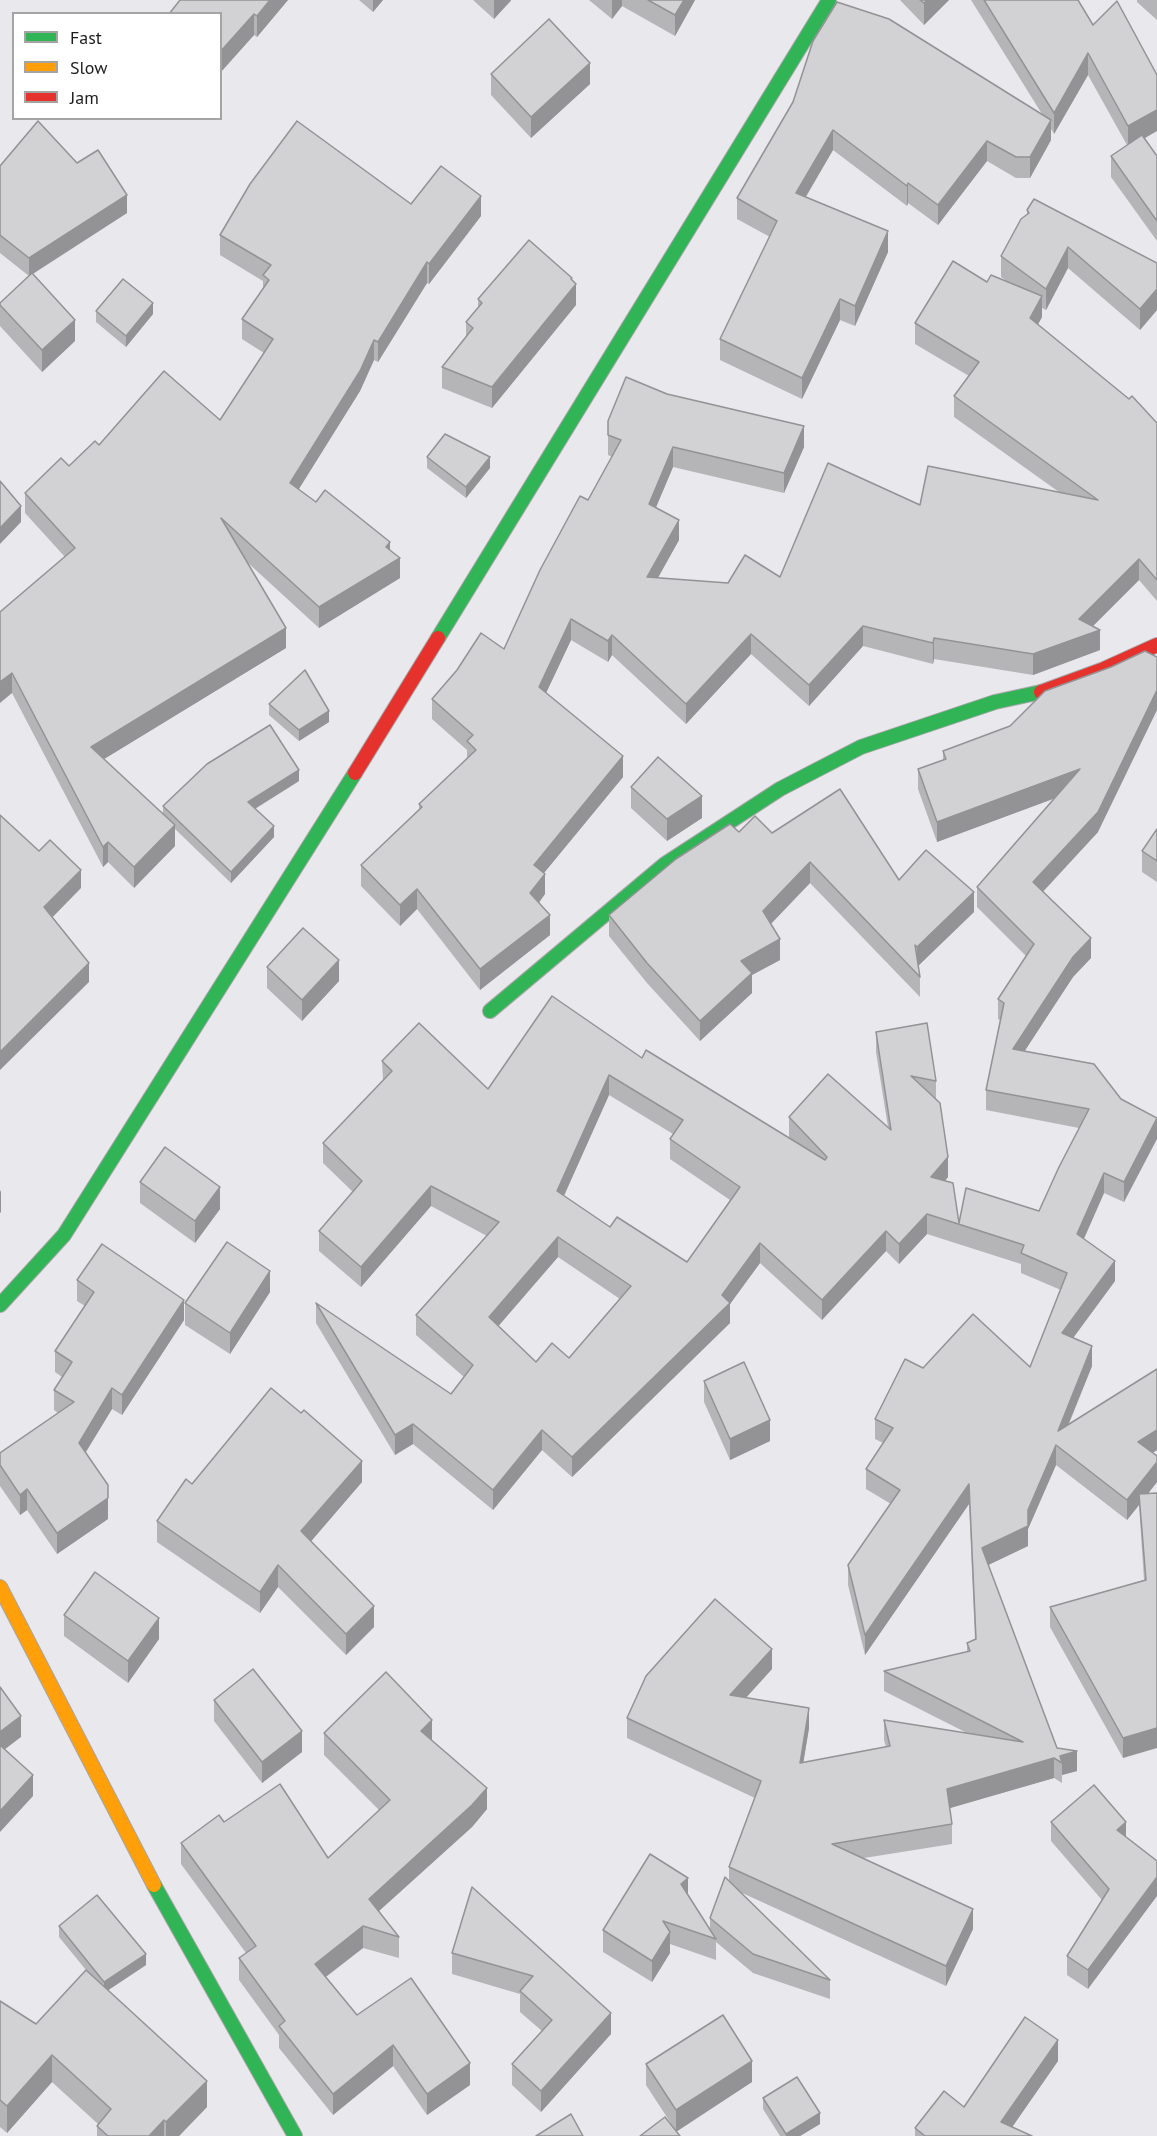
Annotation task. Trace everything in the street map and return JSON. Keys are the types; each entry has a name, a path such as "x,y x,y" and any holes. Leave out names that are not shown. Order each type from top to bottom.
{"street":[{"path":"0,1305 64,1235 380,733 829,0"},
{"path":"490,1011 665,864 780,789 861,747 995,702 1042,692 1104,669 1157,645"},
{"path":"0,1587 144,1868 295,2136"}],"building":[{"path":"180,0 270,0 222,50 222,12 171,12"},
{"path":"648,0 684,0 675,15"},
{"path":"984,0 1078,0 1093,25 1117,1 1157,75 1157,110 1128,126 1088,53 1054,113"},
{"path":"837,2 889,19 1051,120 1030,157 1016,157 987,141 938,205 908,183 907,186 833,130 796,193 888,231 855,306 840,299 802,378 720,339 777,221 737,198 793,102 813,41"},
{"path":"549,19 590,63 531,117 491,74"},
{"path":"38,121 77,163 98,150 127,195 29,258 0,235 0,166"},
{"path":"297,121 411,204 441,166 481,196 429,264 427,262 378,342 374,340 360,371 290,483 316,502 325,490 390,542 386,547 400,558 319,607 221,518 286,628 91,747 175,825 134,867 108,842 103,847 12,673 0,682 0,612 75,548 25,493 61,458 69,466 95,441 99,445 164,371 220,420 273,339 242,319 269,280 263,275 271,265 220,235 250,184"},
{"path":"1142,135 1157,156 1157,221 1111,156"},
{"path":"1034,199 1157,263 1157,289 1140,309 1068,247 1046,289 1001,256 1021,219 1029,213 1027,210"},
{"path":"529,240 576,284 492,387 442,367 473,328 466,322 482,303 478,299"},
{"path":"953,261 987,282 991,275 1042,296 1030,318 1129,399 1132,396 1157,423 1157,580 1139,559 1079,619 1100,630 1033,654 934,638 933,643 863,626 809,685 751,634 686,704 612,635 608,641 571,619 539,687 623,756 534,865 545,874 530,893 550,915 480,969 417,889 400,905 361,865 422,807 419,804 476,750 467,741 473,735 432,699 457,670 481,633 504,649 540,570 580,496 588,500 621,440 608,435 608,421 626,377 667,394 804,426 784,473 673,447 649,504 679,520 647,577 728,583 745,555 780,577 828,463 920,505 928,466 1098,500 954,396 979,362 915,323"},
{"path":"32,273 75,320 42,350 0,305"},
{"path":"123,279 153,303 126,336 96,311"},
{"path":"445,434 490,457 466,487 427,457"},
{"path":"0,481 21,506 0,528"},
{"path":"1145,651 1157,657 1157,690 1098,812 1033,882 1091,938 1073,957 1013,1049 1094,1064 1121,1099 1157,1118 1124,1182 1104,1173 1077,1234 1115,1261 1062,1333 1092,1346 1058,1431 1157,1369 1157,1430 1138,1442 1157,1456 1157,1462 1127,1500 1056,1445 1028,1510 1028,1526 982,1548 1057,1748 1077,1751 1060,1756 1062,1763 1054,1758 947,1789 952,1824 832,1844 973,1909 946,1966 729,1867 761,1781 627,1718 646,1676 715,1599 772,1649 730,1695 809,1708 800,1763 890,1746 884,1720 1023,1742 884,1671 970,1651 967,1643 976,1639 969,1484 865,1635 848,1565 900,1490 866,1469 893,1428 875,1419 905,1359 923,1368 973,1314 1030,1367 1067,1273 1021,1253 1024,1245 927,1214 899,1244 886,1231 822,1300 760,1243 722,1295 730,1303 572,1457 542,1430 493,1490 413,1424 395,1435 316,1303 451,1394 473,1365 416,1315 499,1222 431,1186 361,1267 319,1231 362,1181 323,1143 392,1071 382,1061 419,1023 488,1089 552,996 642,1058 646,1050 825,1160 827,1157 789,1117 828,1074 891,1130 876,1032 927,1023 936,1081 911,1076 940,1103 948,1157 931,1177 953,1183 959,1223 966,1188 1039,1211 1089,1109 986,1090 1004,1003 998,999 1034,944 977,887 1080,769 937,822 918,769 946,759 943,751 1010,726 1045,691 1111,667","holes":["609,1075 683,1120 670,1139 740,1187 687,1262 617,1217 610,1227 557,1191","558,1237 631,1286 569,1358 552,1343 536,1362 489,1317"]},
{"path":"305,670 329,711 299,730 269,704"},
{"path":"270,725 299,770 248,802 274,826 231,872 163,806 207,764"},
{"path":"658,757 702,796 667,819 631,787"},
{"path":"840,789 899,880 926,850 974,892 917,947 915,945 920,977 810,862 763,911 780,939 741,961 752,973 700,1021 647,963 609,915 676,859 730,824 739,832 755,816 772,833"},
{"path":"0,815 39,851 50,840 81,870 44,907 89,963 0,1052"},
{"path":"1157,829 1157,861 1142,851"},
{"path":"303,928 339,960 302,1000 267,967"},
{"path":"165,1147 220,1187 195,1221 140,1182"},
{"path":"227,1242 270,1271 230,1333 185,1303"},
{"path":"102,1244 184,1300 122,1395 112,1388 79,1443 108,1485 108,1498 57,1533 27,1489 20,1495 0,1465 0,1453 74,1402 54,1390 72,1362 55,1351 94,1292 77,1280"},
{"path":"744,1362 770,1420 730,1439 704,1381"},
{"path":"271,1388 301,1413 304,1410 362,1461 301,1531 374,1606 346,1634 278,1565 260,1592 157,1521 186,1479 192,1484"},
{"path":"1157,1493 1157,1728 1123,1738 1050,1607 1146,1580 1139,1494"},
{"path":"95,1572 159,1618 128,1661 64,1615"},
{"path":"253,1669 302,1731 262,1762 214,1700"},
{"path":"386,1672 432,1720 421,1731 487,1788 472,1805 369,1899 399,1937 363,1926 315,1964 357,2015 411,1978 470,2063 427,2094 393,2045 333,2094 279,2026 285,2021 239,1958 256,1946 181,1843 219,1815 224,1822 280,1784 328,1858 390,1800 324,1733"},
{"path":"0,1687 21,1716 0,1732"},
{"path":"0,1747 33,1775 0,1811"},
{"path":"1094,1785 1126,1822 1117,1830 1157,1861 1157,1877 1088,1970 1067,1956 1109,1889 1051,1822"},
{"path":"650,1854 688,1878 681,1884 716,1939 663,1921 670,1932 652,1961 603,1930"},
{"path":"725,1877 830,1980 753,1954 710,1918"},
{"path":"472,1887 611,2013 541,2091 512,2064 552,2020 520,1991 533,1976 452,1953"},
{"path":"97,1895 146,1954 104,1982 59,1926"},
{"path":"86,1970 207,2081 149,2136 108,2136 97,2126 111,2109 52,2055 7,2106 0,2100 0,2001 36,2024"},
{"path":"723,2015 752,2061 676,2110 646,2064"},
{"path":"1025,2017 1058,2040 1001,2122 1032,2136 925,2136 915,2128 944,2091 964,2107"},
{"path":"797,2077 820,2113 786,2134 763,2098"},
{"path":"571,2114 583,2136 536,2136"},
{"path":"665,2117 680,2136 640,2136"}],"traffic: fast":[{"path":"438,638 829,0"},
{"path":"490,1011 665,864 780,789 861,747 995,702 1041,692"},
{"path":"0,1305 64,1235 355,773"},
{"path":"154,1885 295,2136"}],"traffic: slow":[{"path":"0,1587 154,1885"}],"traffic: jam":[{"path":"355,773 438,638"},
{"path":"1041,692 1104,669 1157,645"}]}
